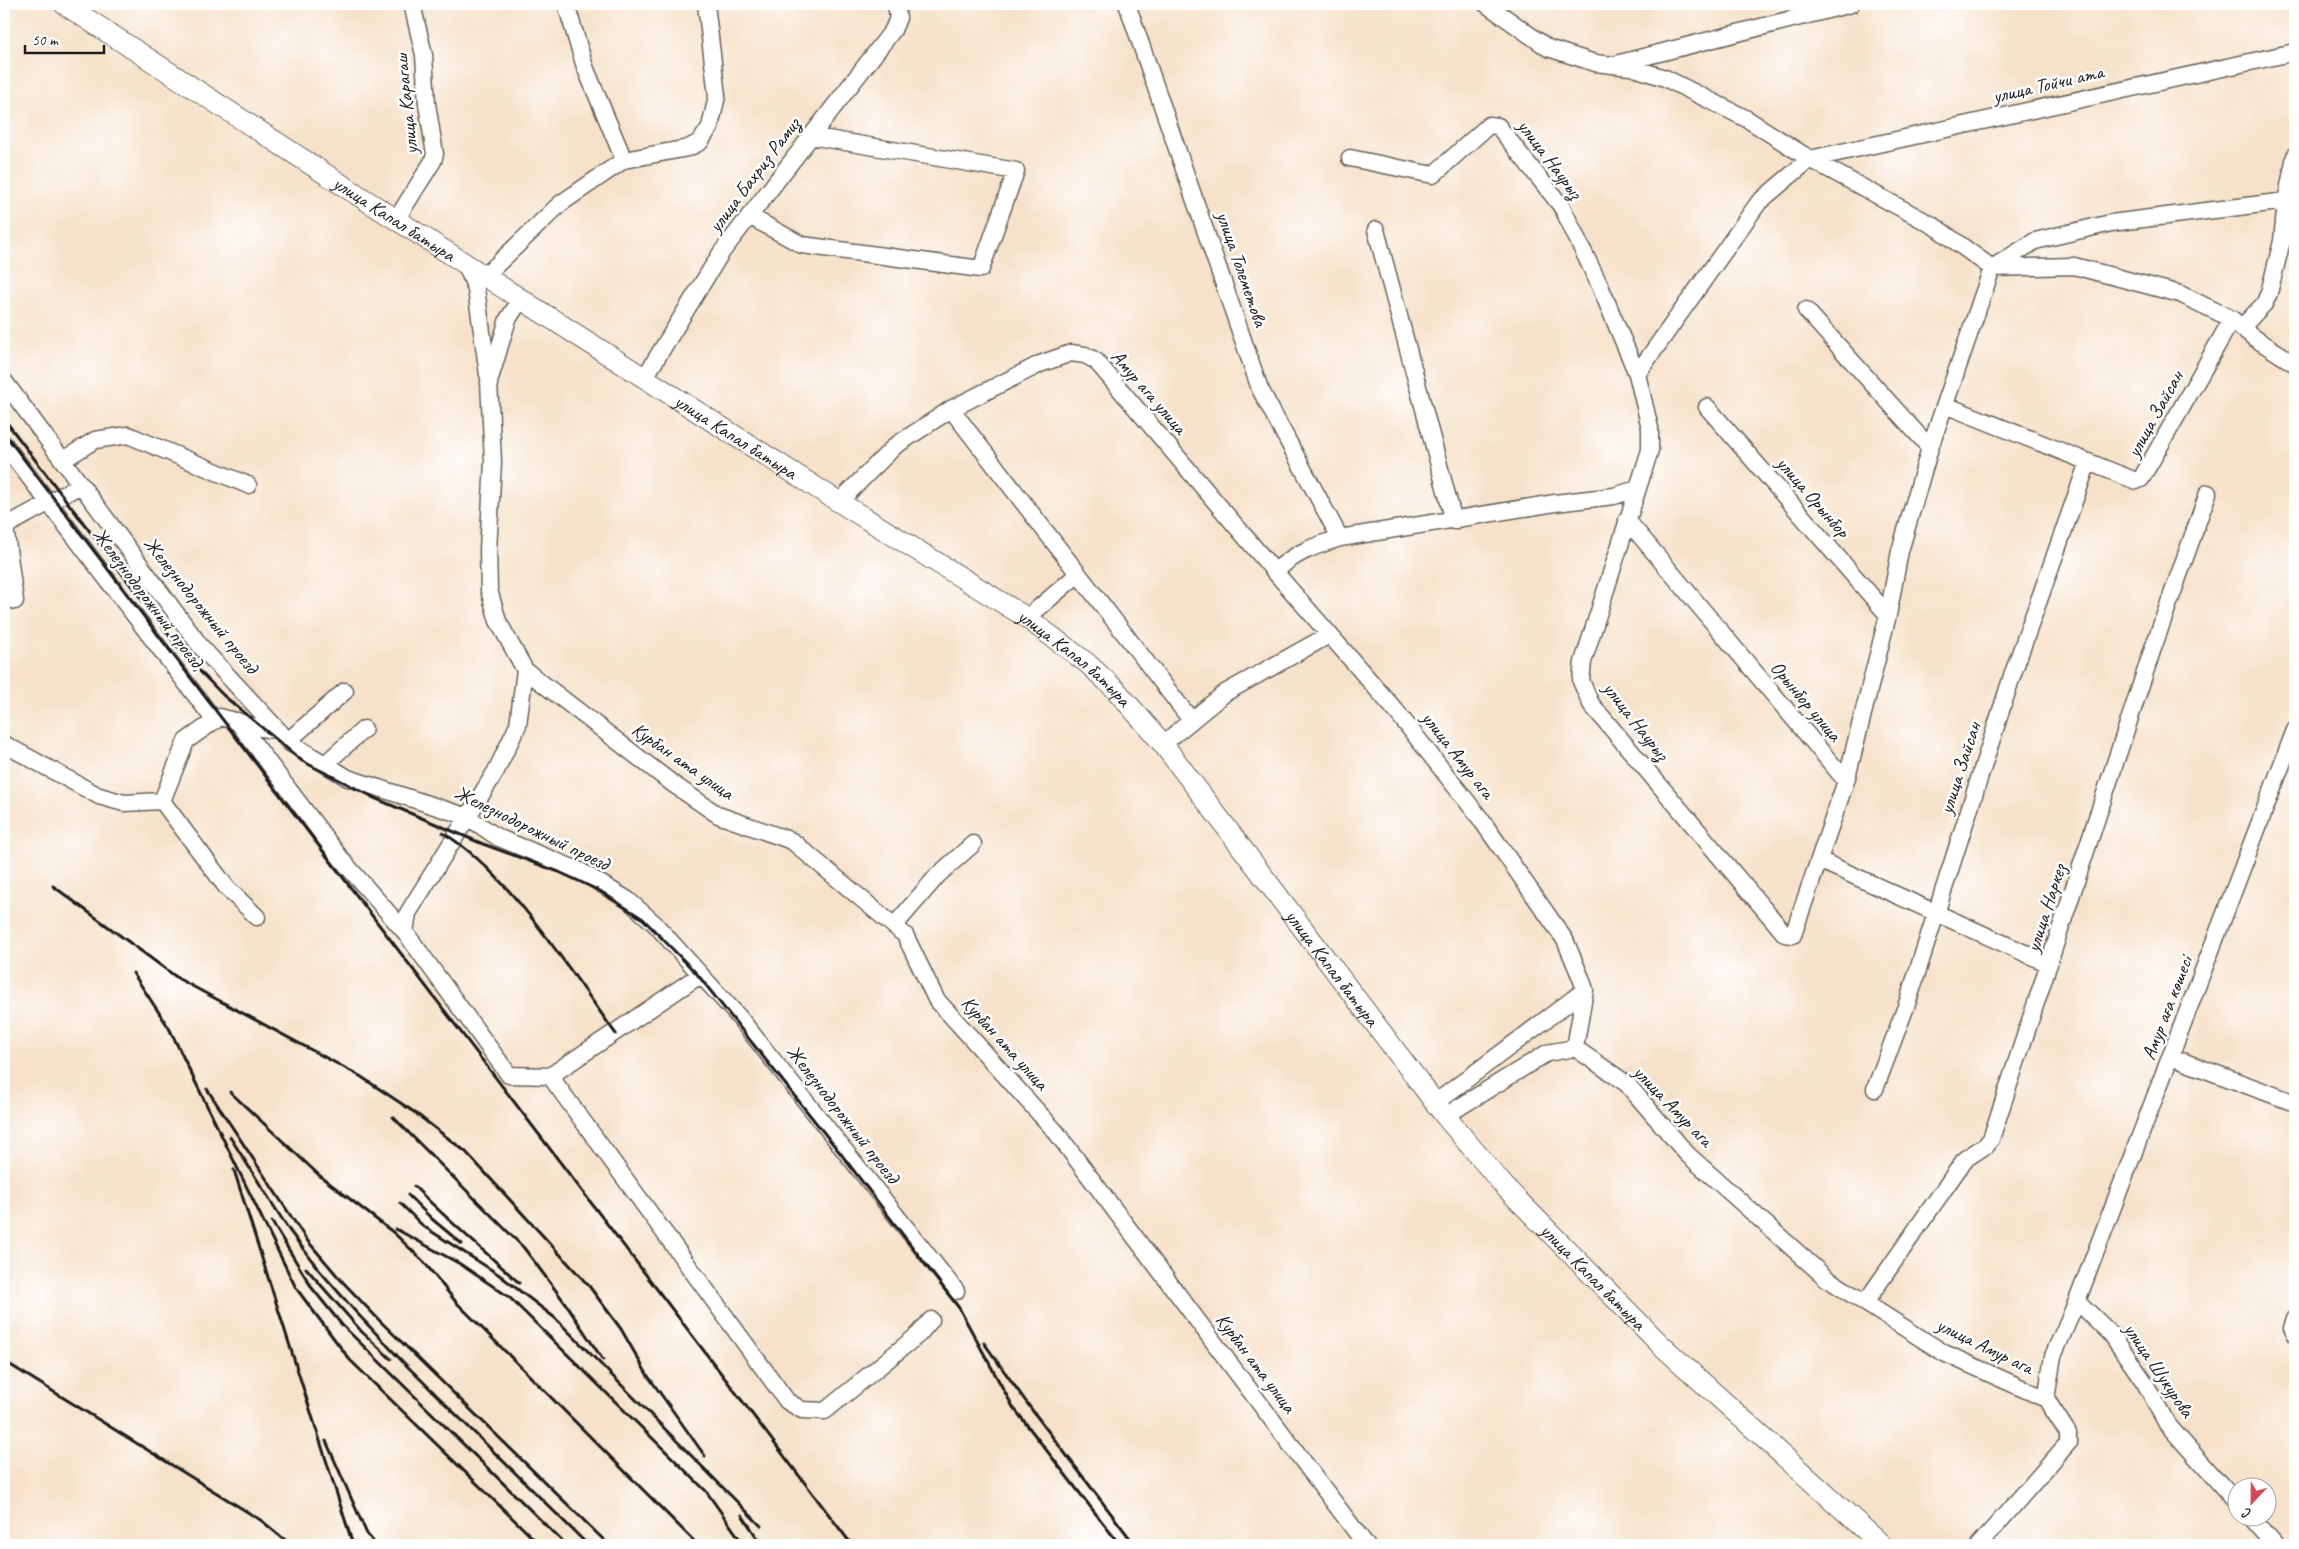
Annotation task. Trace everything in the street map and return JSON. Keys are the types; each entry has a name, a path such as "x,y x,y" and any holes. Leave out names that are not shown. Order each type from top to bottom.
{"main road":[{"name":"улица Капал батыра","path":"64,4 466,265 839,502 1027,618 1087,663 1115,689 1163,744 1440,1109 1505,1187 1661,1346 1882,1545"}],"street":[{"name":"улица Карагаш","path":"396,220 433,161 435,154 427,104 424,55 412,4"},
{"path":"566,4 585,67 624,160"},
{"path":"485,276 560,204 624,160 688,148 700,142 710,127 717,96 706,4"},
{"name":"улица Бахриз Рамиз","path":"644,377 721,253 893,30 898,18 896,4"},
{"name":"улица Толеметова","path":"1127,4 1260,389 1340,538"},
{"path":"1486,4 1548,48 1594,64 1631,67 1665,78 1747,119 1810,158 1934,226 1992,268 2074,266 2180,294 2237,324 2295,364"},
{"path":"1611,65 1851,4"},
{"name":"улица Тойчи ата","path":"1810,158 2295,52"},
{"name":"улица Наурыз","path":"1350,158 1433,175 1489,125 1498,126 1562,207 1600,286 1637,374 1650,428 1650,450 1583,662 1580,681 1591,704 1785,934 1790,936 1795,933 1819,860"},
{"path":"749,216 802,245 981,269 1016,171 810,136"},
{"path":"2237,324 2264,304 2269,294 2282,241 2286,201 2295,156"},
{"path":"1637,374 1759,202 1810,158"},
{"path":"2050,964 1819,860 1846,782 1888,615 1900,551 1930,448 1992,268 2035,241 2111,224 2286,201"},
{"path":"1376,230 1454,521"},
{"path":"2282,241 2295,230"},
{"path":"405,932 408,912 496,771 518,724 525,670 498,621 489,590 488,550 493,462 489,382 476,290 466,265"},
{"path":"489,382 508,318 521,299"},
{"path":"1806,310 1930,448"},
{"name":"улица Зайсан","path":"1945,405 2136,481 2144,477 2237,324"},
{"name":"Амур ага улица","path":"839,502 895,446 951,409 1040,364 1071,353 1086,355 1096,361 1275,572"},
{"name":"Железнодорожный проезд","path":"4,381 202,647 283,735 324,764 348,778 468,817 497,837 580,871 628,900 654,923 738,1016 956,1291"},
{"name":"улица Орынбор","path":"1706,406 1888,615"},
{"path":"951,409 1191,720"},
{"path":"62,460 94,440 128,435 248,485"},
{"name":"Железнодорожный проезд,","path":"4,444 215,721"},
{"name":"улица Зайсан","path":"1875,1089 1908,1001 2012,676 2088,462"},
{"path":"15,601 5,526 81,485"},
{"path":"1275,572 1288,560 1305,549 1340,538 1454,521 1555,503 1614,496 1637,489"},
{"name":"улица Наркез","path":"1865,1303 1965,1159 1985,1146 1990,1139 2050,964 2152,651 2208,492"},
{"name":"Орынбор улица","path":"1627,520 1846,782"},
{"name":"улица Амур ага","path":"1275,572 1396,712 1480,818 1565,940 1585,990"},
{"path":"1027,618 1078,574"},
{"path":"1163,744 1225,693 1329,635"},
{"name":"Курбан ата улица","path":"525,670 673,784 718,815 792,841 905,935 936,999 1056,1132 1366,1545"},
{"path":"162,801 186,741 220,717 283,735 345,691"},
{"path":"238,721 342,860 405,932 509,1076 550,1076 700,975"},
{"path":"324,764 364,729"},
{"name":"Амур аға көшесі","path":"2078,1302 2295,730"},
{"path":"4,744 99,796 124,804 162,801"},
{"path":"162,801 227,888 257,917"},
{"path":"894,926 938,875 973,844"},
{"path":"1440,1109 1547,1052 1575,1048 1585,990"},
{"path":"1440,1109 1585,990"},
{"name":"улица Амур ага","path":"1575,1048 1627,1084 1687,1154 1826,1278 1944,1353 2046,1399"},
{"path":"2171,1057 2295,1103"},
{"path":"550,1076 787,1400 802,1410 825,1411 919,1334 931,1320"},
{"path":"1979,1545 2068,1442 2068,1433 2046,1399 2053,1356 2078,1302"},
{"name":"улица Шукурова","path":"2078,1302 2112,1335 2145,1383 2167,1424 2226,1491"},
{"path":"2295,1318 2292,1328 2295,1334"},
{"path":"2259,1526 2275,1545"}],"railway":[{"path":"4,419 185,656 223,695 302,761 379,800"},
{"path":"4,433 852,1545"},
{"path":"372,797 483,844 559,872 600,891 643,919 697,974 841,1154 959,1308 1013,1407 1120,1545"},
{"path":"443,833 467,850 514,897 559,954 616,1034"},
{"path":"53,886 179,979 360,1076 414,1112 466,1152 589,1286 621,1329 648,1376 705,1456"},
{"path":"133,973 169,1028 296,1288 350,1360 540,1545"},
{"path":"207,1089 306,1239 340,1279 380,1321 609,1545"},
{"path":"230,1092 320,1176 394,1233 424,1262 456,1302 698,1545"},
{"path":"393,1117 524,1248 563,1300 603,1360"},
{"path":"230,1137 289,1230 319,1270 354,1310 402,1361 588,1545"},
{"path":"234,1170 353,1545"},
{"path":"414,1186 519,1283"},
{"path":"408,1195 432,1219 462,1244"},
{"path":"400,1203 423,1226 498,1274 555,1318 761,1526"},
{"path":"272,1222 312,1288 342,1325 566,1545"},
{"path":"396,1229 460,1264 509,1297 706,1491 744,1545"},
{"path":"306,1268 362,1332 391,1359"},
{"path":"984,1343 1032,1410 1135,1545"},
{"path":"4,1361 262,1521 291,1545"},
{"path":"326,1441 367,1534 376,1545"},
{"path":"742,1515 762,1545"}]}
